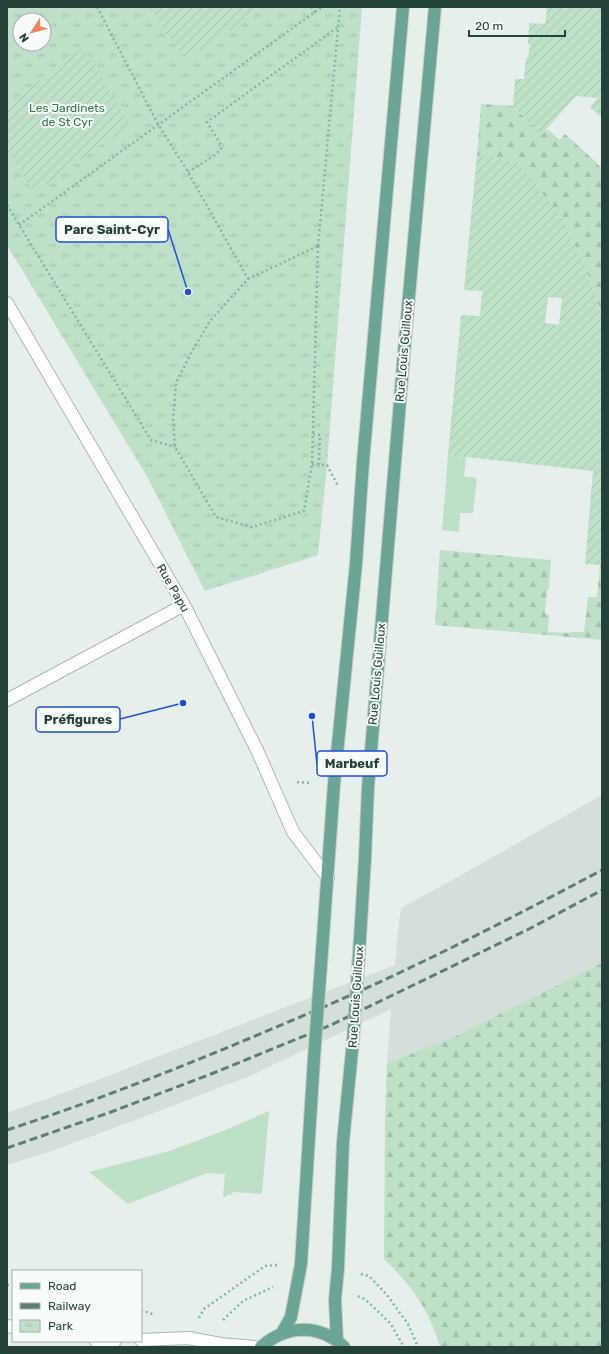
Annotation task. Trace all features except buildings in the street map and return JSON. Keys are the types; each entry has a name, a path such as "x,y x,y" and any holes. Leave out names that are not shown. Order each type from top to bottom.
{"main road":[{"path":"282,1334 291,1317 301,1264 334,784 356,564 363,462 403,7"},
{"name":"Rue Louis Guilloux","path":"340,1344 335,1300 338,1268 343,1142 353,1041 368,787 406,329 435,7"},
{"path":"261,1347 270,1339 296,1330 310,1330 324,1334 340,1344"}],"street":[{"name":"Rue Papu","path":"7,303 184,605 257,750 293,832 328,878"},
{"path":"7,700 184,605"},
{"path":"142,1340 188,1338 221,1344 254,1347"},
{"path":"100,1342 112,1347"}],"path":[{"path":"97,7 158,124 188,172 248,279"},
{"path":"311,7 315,13"},
{"path":"18,225 322,7"},
{"path":"318,246 248,279 210,321 192,351 176,383 173,420 175,447 216,517 252,526 304,511 312,464 318,246 340,7"},
{"path":"188,172 221,150 221,145 207,122 338,26"},
{"path":"7,205 150,440 175,447"},
{"path":"312,464 319,464 320,434 313,434"},
{"path":"294,780 299,783 334,784"},
{"path":"222,1321 243,1301 269,1287 275,1286"},
{"path":"353,1293 366,1300 390,1323 404,1347"}],"shaded area":[{"path":"602,795 602,963 452,1038 387,1063 391,1009 250,1076 52,1151 7,1165 7,1113 71,1090 395,965 401,908"}],"green space":[{"path":"7,7 362,7 327,465 318,555 205,591 148,478 7,245"},
{"path":"149,7 264,7 186,60"},
{"path":"547,7 602,7 602,118 590,107 598,98 576,96 541,135 513,106 515,79 524,79 526,58 528,58 530,44 528,44 529,23 545,24"},
{"name":"Les Jardinets de St Cyr","path":"84,47 130,124 34,193 7,149 7,105"},
{"path":"481,104 513,106 541,135 547,129 560,140 565,134 602,169 602,314 585,266 559,213 477,155"},
{"path":"477,155 517,162 559,213 585,266 602,314 602,565 585,564 593,471 448,455 461,315 480,316 482,291 464,290","holes":["548,297 562,298 559,325 545,323"]},
{"path":"448,455 466,457 464,476 477,478 473,513 460,513 459,532 442,530"},
{"path":"440,550 551,560 549,589 547,591 545,614 549,615 548,632 584,632 588,597 597,597 600,565 602,565 602,640 435,625"},
{"path":"602,963 602,1347 440,1347 431,1322 411,1288 384,1259 387,1063 452,1038"},
{"path":"269,1111 262,1194 232,1192 231,1195 223,1197 225,1174 207,1173 128,1204 89,1172 169,1151 223,1131"}],"railway":[{"path":"7,1130 159,1075 344,998 452,947 602,870"},
{"path":"7,1148 111,1112 211,1074 331,1025 529,929 602,890"}],"place":[{"name":"Parc Saint-Cyr","path":"188,292"},
{"name":"Préfigures","path":"183,703"},
{"name":"Marbeuf","path":"312,716"}]}
